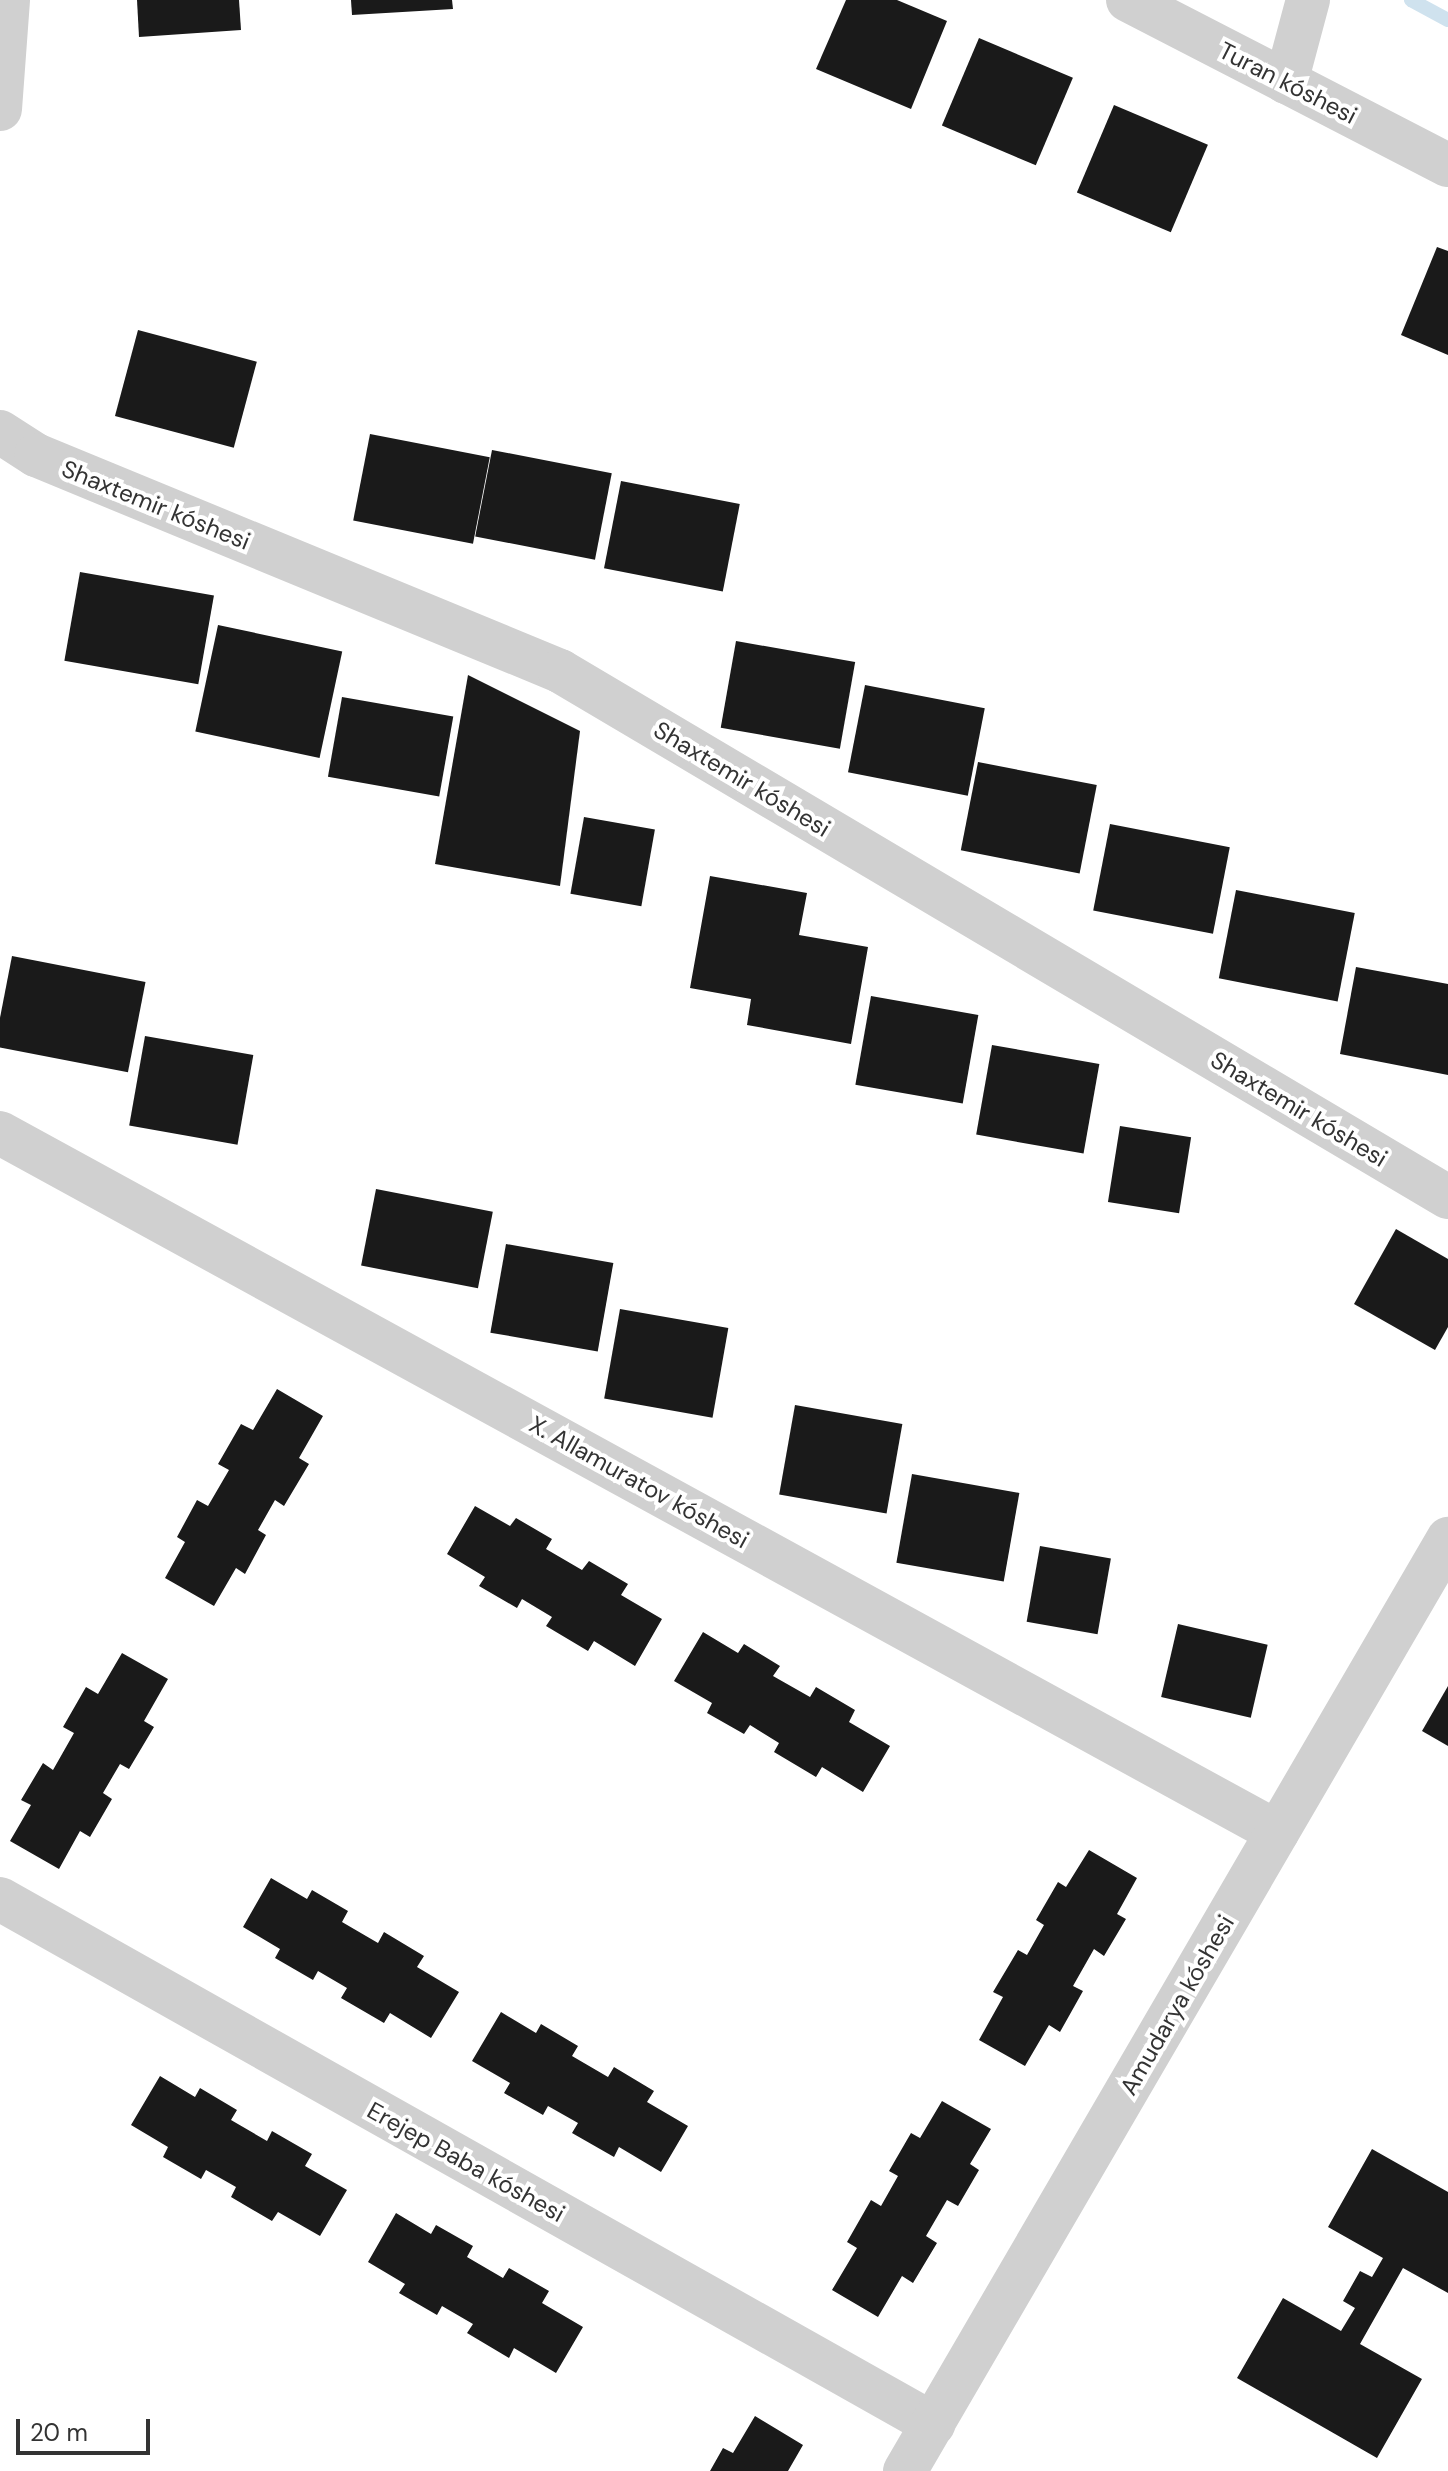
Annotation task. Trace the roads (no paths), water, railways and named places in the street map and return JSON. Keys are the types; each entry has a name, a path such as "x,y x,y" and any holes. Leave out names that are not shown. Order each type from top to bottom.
{"street":[{"path":"0,109 8,0"},
{"name":"Turan kóshesi","path":"1128,0 1448,165"},
{"path":"1286,82 1308,0"},
{"name":"Shaxtemir kóshesi","path":"0,432 36,455 560,671 1448,1197"},
{"name":"X. Allamuratov kóshesi","path":"0,1133 1277,1832"},
{"name":"Amudarya kóshesi","path":"905,2471 1448,1539"},
{"name":"Erejep Baba kóshesi","path":"0,1899 933,2424"}],"waterway":[{"path":"1411,0 1448,20"}]}
